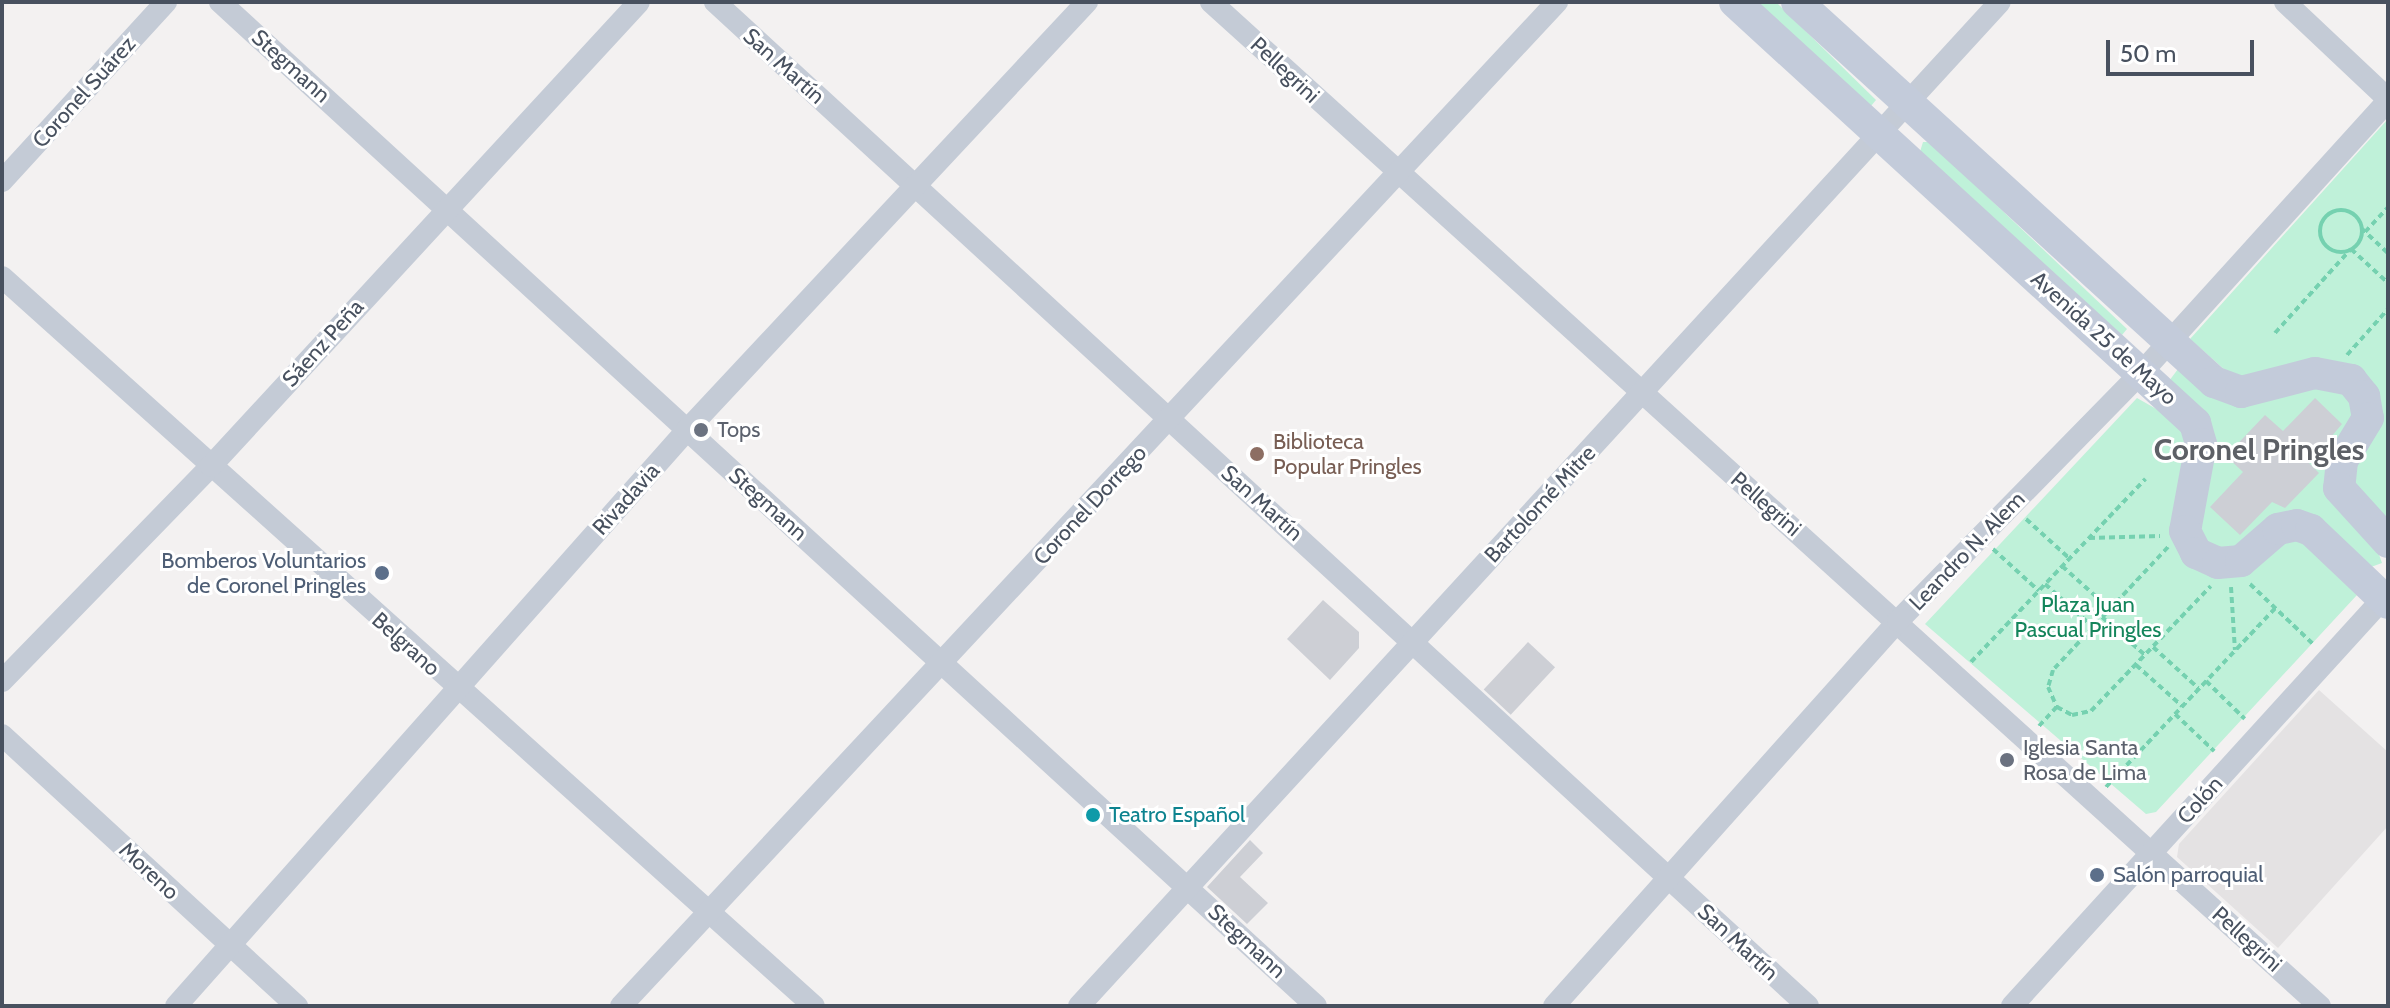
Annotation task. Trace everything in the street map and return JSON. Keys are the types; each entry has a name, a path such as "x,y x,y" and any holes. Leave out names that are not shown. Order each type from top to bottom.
{"main road":[{"name":"Avenida 25 de Mayo","path":"1735,2 2142,372 2200,432 2185,519 2196,553 2218,563 2241,561 2278,529 2297,525 2386,599"},
{"name":"Avenida 25 de Mayo","path":"1797,2 2170,342 2230,392 2315,373 2351,380 2364,396 2368,418 2339,467 2339,488 2388,542"}],"street":[{"name":"Coronel Suárez","path":"2,181 166,2"},
{"name":"Stegmann","path":"220,2 1316,1006"},
{"name":"Sáenz Peña","path":"2,681 211,466 639,2"},
{"name":"San Martín","path":"715,2 1414,640 1808,1006"},
{"name":"Rivadavia","path":"176,1006 687,430 1087,2"},
{"name":"Pellegrini","path":"1211,2 2320,1006"},
{"name":"Coronel Dorrego","path":"621,1006 711,913 1557,2"},
{"name":"Bartolomé Mitre","path":"1079,1006 2000,2"},
{"path":"2285,2 2388,100"},
{"name":"Leandro N. Alem","path":"1554,1006 1671,881 1898,621 2142,372 2388,100"},
{"name":"Belgrano","path":"2,277 456,689 814,1006"},
{"name":"Colón","path":"2012,1006 2386,599"},
{"name":"Moreno","path":"2,735 297,1006"}],"path":[{"path":"2275,333 2351,249 2363,230 2388,207"},
{"path":"2388,253 2343,210 2324,219 2325,245 2351,249 2388,283"},
{"path":"2337,365 2388,309"},
{"path":"1967,667 2145,479"},
{"path":"2022,514 2069,558"},
{"path":"2089,538 2165,536"},
{"path":"2179,536 2049,678 2057,707 2072,715 2091,711 2214,583"},
{"path":"1991,547 2039,591"},
{"path":"2062,566 2110,609"},
{"path":"2231,573 2235,651"},
{"path":"2247,582 2315,646"},
{"path":"2045,584 2093,627"},
{"path":"2106,787 2275,608"},
{"path":"2102,617 2145,655"},
{"path":"2153,647 2199,689"},
{"path":"2136,665 2182,707"},
{"path":"2206,681 2245,719"},
{"path":"2037,728 2057,707"},
{"path":"2175,714 2214,751"}],"shaded area":[{"path":"2319,690 2388,752 2388,826 2278,948 2177,857 2179,844"}],"green space":[{"path":"1751,2 1776,2 1876,100 1871,106"},
{"path":"2388,119 2388,530 2351,492 2370,386 2244,387 2190,339"},
{"path":"1923,142 1930,142 2127,329 2122,335 1919,155"},
{"name":"Plaza Juan Pascual Pringles","path":"2178,369 2224,397 2313,381 2357,401 2342,448 2382,563 2371,567 2324,527 2242,552 2202,547 2202,489 2169,381"},
{"name":"Plaza Juan Pascual Pringles","path":"2137,398 2188,427 2193,560 2294,534 2357,595 2156,812 2146,814 1925,624"}],"building":[{"path":"2315,398 2342,424 2309,463 2319,473 2285,508 2272,502 2240,535 2210,507 2243,472 2226,456 2265,415 2283,431"},
{"path":"1323,600 1359,632 1359,648 1330,680 1287,639"},
{"path":"1528,642 1555,667 1511,715 1484,690"},
{"path":"1250,840 1263,853 1240,877 1268,903 1247,924 1207,887"}],"place":[{"name":"Tops","path":"701,430"},
{"name":"Biblioteca Popular Pringles","path":"1257,454"},
{"name":"Bomberos Voluntarios de Coronel Pringles","path":"382,573"},
{"name":"Iglesia Santa Rosa de Lima","path":"2007,760"},
{"name":"Teatro Español","path":"1093,815"},
{"name":"Salón parroquial","path":"2097,875"}],"district":[{"name":"Coronel Pringles","path":"2259,450"}]}
